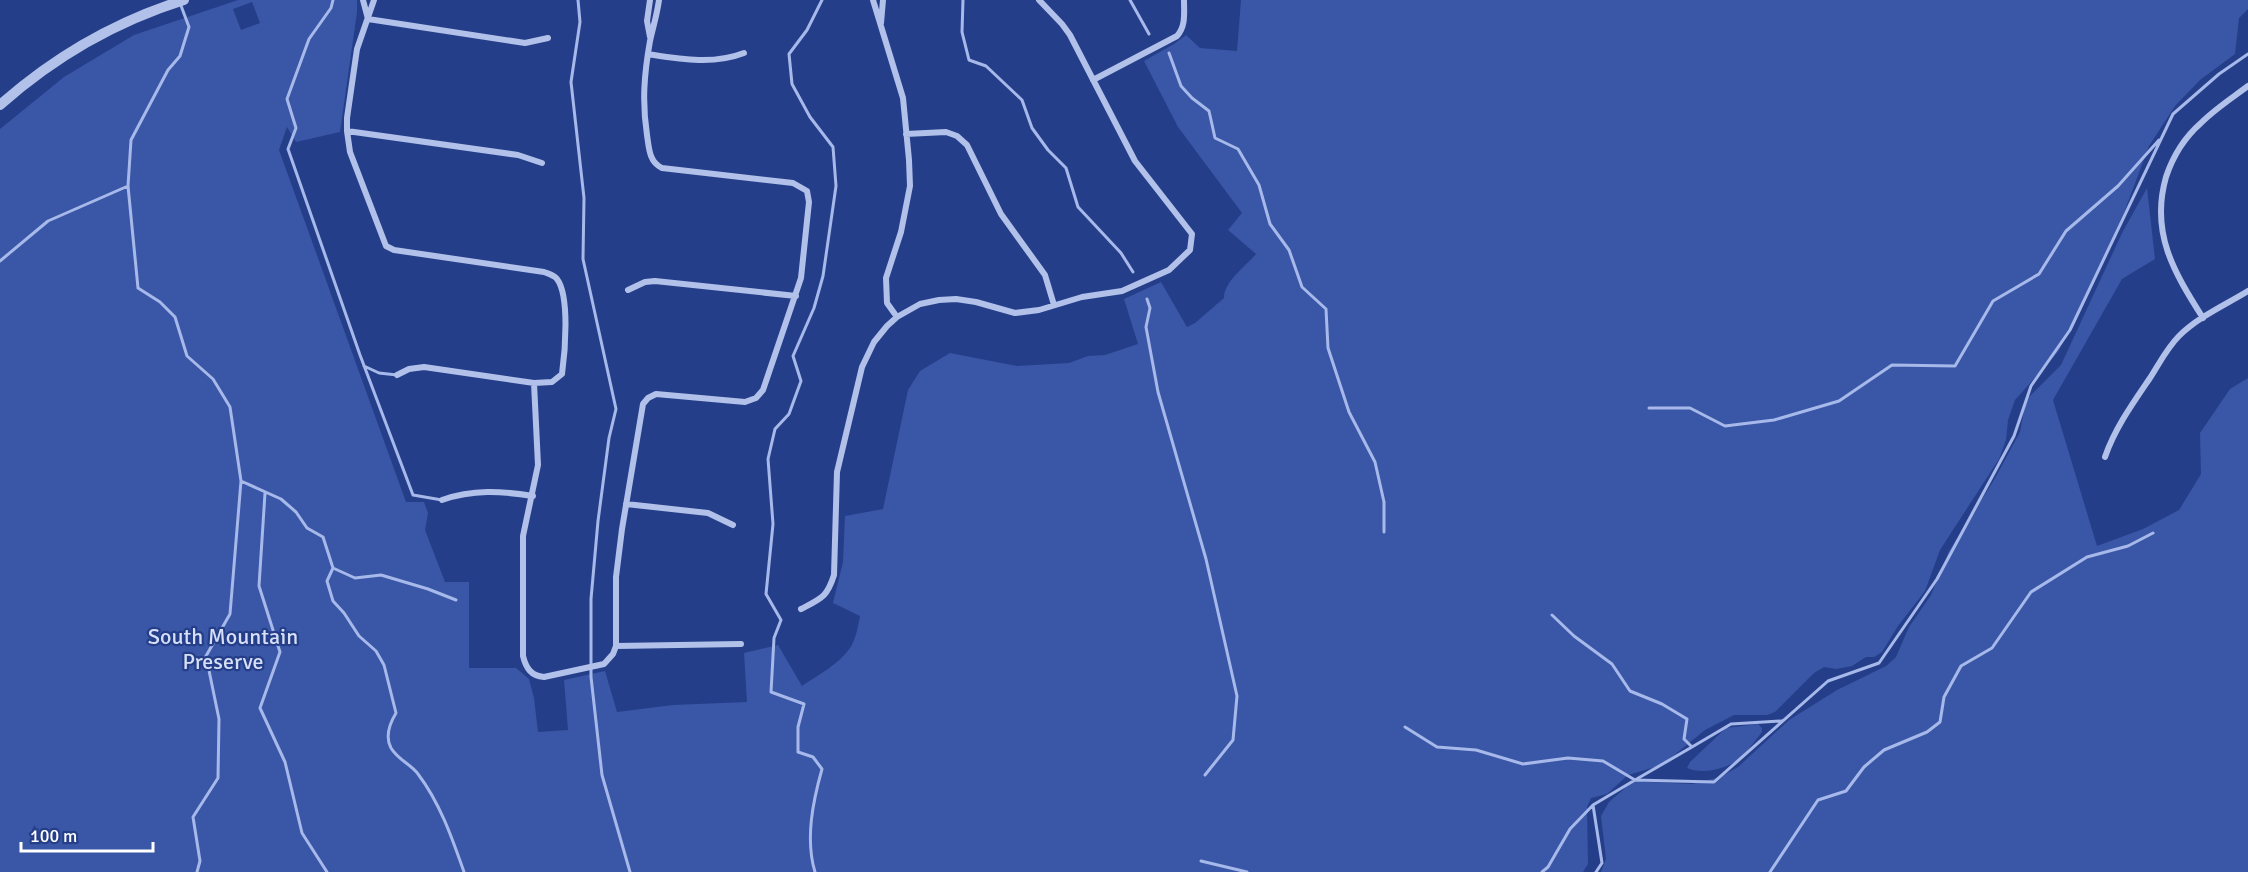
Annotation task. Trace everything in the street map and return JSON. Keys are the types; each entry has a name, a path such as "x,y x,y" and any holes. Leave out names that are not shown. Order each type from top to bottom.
{"street":[{"path":"0,105 50,64 80,45 146,14 184,0"},
{"path":"374,0 357,49 347,131 350,152 386,246 394,250 544,272 556,277 564,310 566,344 562,374 552,382 534,383 424,367 410,369 397,375"},
{"path":"650,0 647,21 651,38"},
{"path":"534,383 538,465 523,536 523,656 530,672 544,677 604,664 610,659 616,646 616,578 643,404 656,394 745,402 756,398 763,390 801,278 809,202 807,191 793,183 662,168 655,165 651,155 643,102 648,54 659,0"},
{"path":"873,0 903,98 910,186 901,232 886,278 887,303 897,317"},
{"path":"881,26 883,0"},
{"path":"801,609 826,596 831,586 834,574 837,472 862,367 874,342 897,317 920,304 956,299 1015,313 1039,310 1082,297 1122,291 1133,287 1169,270 1191,250 1192,234 1135,161 1070,35 1039,0"},
{"path":"1093,80 1177,36 1182,31 1184,0"},
{"path":"364,2 368,18"},
{"path":"649,11 658,12"},
{"path":"368,18 525,43 548,38"},
{"path":"648,54 712,60 730,58 744,53"},
{"path":"2203,318 2180,282 2164,243 2160,210 2162,190 2177,150 2189,135 2201,122 2248,86"},
{"path":"347,131 518,155 542,163"},
{"path":"906,134 946,132 957,136 967,145 1001,214 1045,275 1054,305"},
{"path":"628,290 655,280 796,296"},
{"path":"2104,458 2111,440 2178,337 2203,318 2248,291"},
{"path":"442,500 465,493 494,491 532,496"},
{"path":"626,504 708,513 733,525"},
{"path":"616,646 741,644"}],"green space":[{"name":"South Mountain Preserve","path":"238,0 357,0 340,132 296,142 287,127 279,150 406,502 424,502 428,513 425,530 445,582 469,582 469,668 516,668 529,679 538,732 568,730 564,680 605,671 617,712 673,705 747,702 744,653 778,645 802,686 840,659 854,641 860,616 833,603 843,562 845,516 883,509 908,390 920,371 950,353 1017,366 1069,363 1088,356 1105,355 1138,344 1124,299 1161,282 1187,327 1224,298 1231,280 1256,254 1228,230 1242,213 1178,127 1144,61 1186,35 1200,48 1237,51 1241,0 2248,0 2248,9 2239,18 2235,54 2200,80 2175,106 2149,146 2125,210 2075,321 2058,352 2015,400 1999,459 1940,550 1925,591 1898,626 1882,652 1874,657 1866,657 1852,666 1836,669 1824,667 1814,673 1775,712 1767,715 1734,715 1705,730 1662,765 1628,775 1607,794 1591,798 1587,807 1588,864 1583,872 0,872 0,129 64,77 134,35","holes":["252,2 260,23 241,30 233,9"]},
{"path":"2147,188 2155,259 2122,279 2053,400 2097,546 2143,529 2179,510 2201,474 2200,433 2230,389 2248,378 2248,872 1601,872 1606,859 1601,816 1609,802 1630,781 1692,784 1720,777 1738,767 1789,720 1837,690 1886,666 1896,657 1909,627 1931,595 1949,551 1994,480 2020,432 2026,400 2061,365 2122,233"},
{"path":"1758,724 1762,732 1734,763 1707,771 1687,768 1690,762 1726,728"}],"waterway":[{"path":"333,0 331,8 309,39 287,99 296,128 288,149 360,355 413,495 442,500"},
{"path":"578,0 580,22 571,82 584,198 583,259 616,409 609,438 598,521 591,599 591,677 602,775 630,872"},
{"path":"815,872 810,833 813,807 822,769 813,757 798,752 798,727 804,704 771,692 774,638 781,620 766,594 773,524 768,459 775,429 789,414 801,381 793,356 814,308 823,276 836,186 833,147 810,117 792,84 789,54 807,30 822,0"},
{"path":"963,0 962,32 969,60 986,66 1022,100 1032,128 1048,150 1066,168 1078,207 1121,253 1133,272"},
{"path":"1130,0 1149,34"},
{"path":"180,3 189,27 180,56 168,70 131,140 128,186 138,288 160,302 175,317 187,356 213,379 230,407 241,481 281,499 296,512 307,528 323,537 333,568 327,581 333,601 359,636 376,651 384,665 396,713 389,730 389,744 397,756 415,771 426,785 450,834 464,872"},
{"path":"1169,53 1181,86 1209,111 1215,138 1238,149 1259,185 1270,224 1289,250 1302,287 1326,309 1328,348 1349,412 1375,462 1384,502 1384,532"},
{"path":"1596,872 1602,863 1593,805 1635,780 1714,782 1828,681 1879,663 1937,579 2014,436 2031,386 2070,330 2173,114 2219,74 2248,54"},
{"path":"1649,408 1690,408 1725,426 1774,420 1839,401 1892,365 1955,366 1993,301 2039,274 2066,231 2118,186 2159,140"},
{"path":"0,261 48,221 128,186"},
{"path":"1147,299 1150,308 1146,327 1158,392 1206,559 1237,696 1233,740 1205,775"},
{"path":"364,366 379,373 397,375"},
{"path":"197,872 200,861 193,817 218,778 219,719 206,656 230,614 241,481"},
{"path":"265,493 259,586 280,652 260,708 285,762 302,833 327,872"},
{"path":"1770,872 1818,800 1846,791 1864,767 1884,750 1927,732 1940,722 1944,697 1961,666 1992,648 2031,592 2087,557 2128,546 2153,533"},
{"path":"333,568 355,578 381,575 456,600"},
{"path":"1552,615 1574,636 1612,664 1630,691 1662,704 1687,719 1684,739 1692,747 1731,724 1782,721"},
{"path":"1405,727 1437,747 1476,750 1523,764 1568,758 1603,761 1635,780 1692,747"},
{"path":"1542,872 1548,867 1570,829 1593,805"},
{"path":"1201,861 1247,872"}]}
